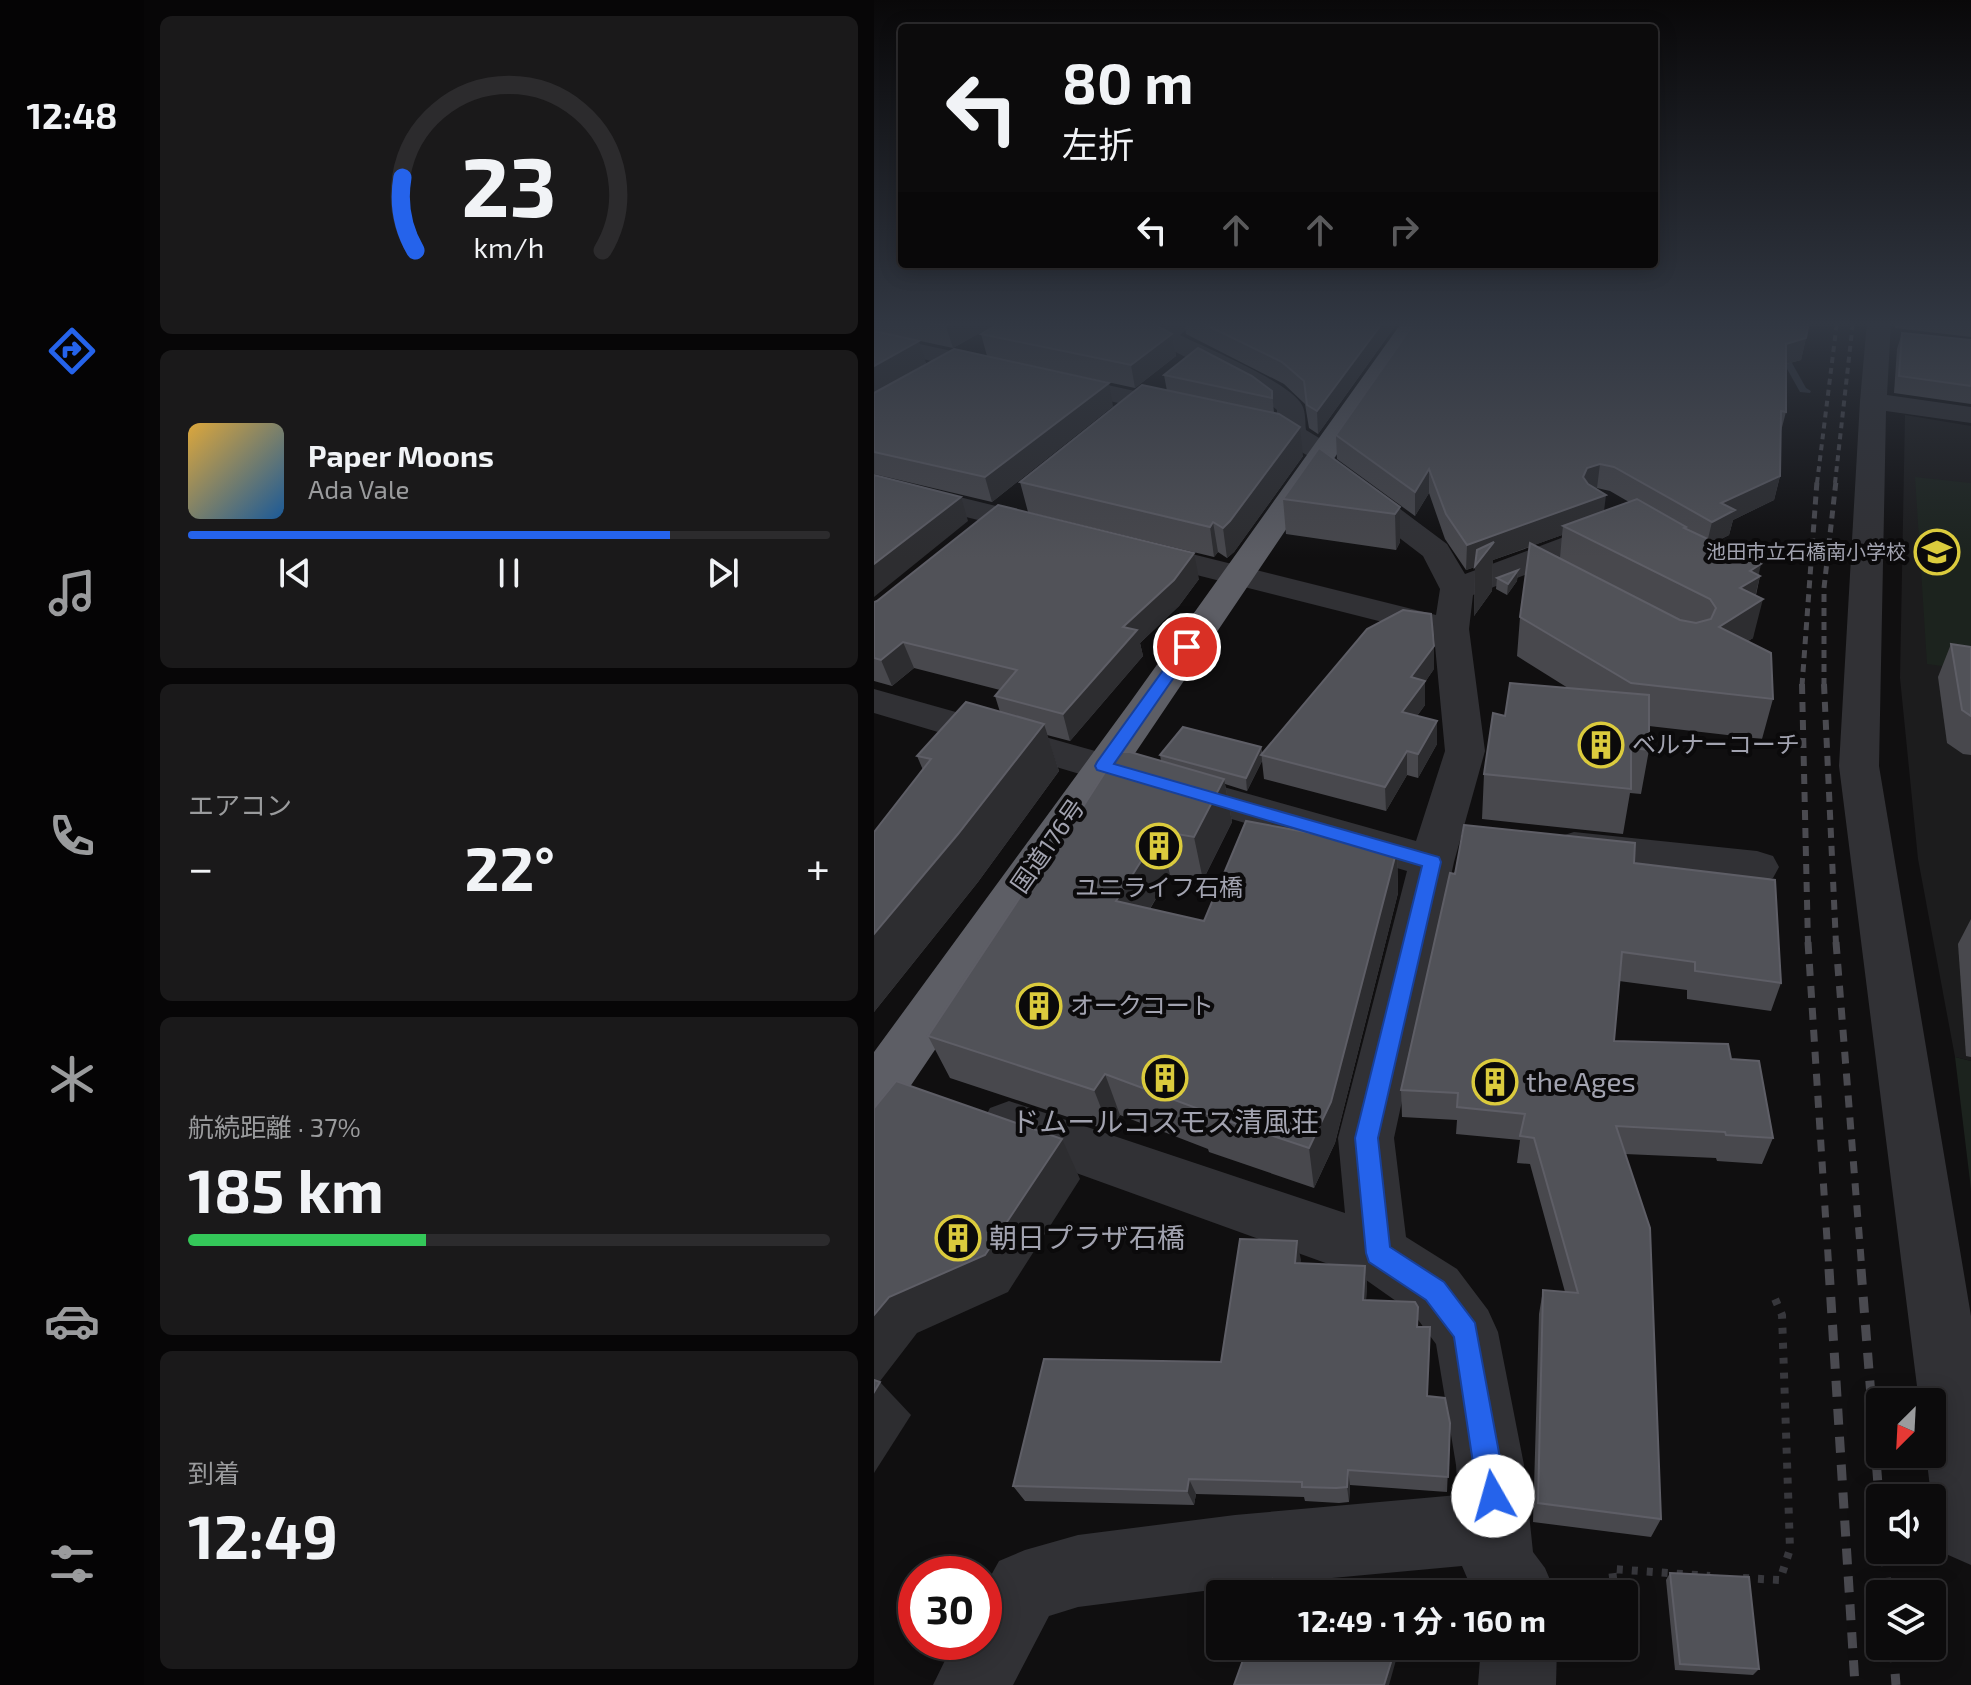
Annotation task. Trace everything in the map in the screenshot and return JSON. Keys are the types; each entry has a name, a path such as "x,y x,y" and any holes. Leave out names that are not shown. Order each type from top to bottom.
{"highway":[{"name":"国道176号","path":"904,1092 1103,766 1238,576 1312,450 1351,401"}],"street":[{"path":"1116,420 1138,401"},
{"path":"1141,401 1312,450 1436,551 1454,609 1465,751 1436,848 1366,1138 1378,1253"},
{"path":"1282,401 1290,407 1312,450"},
{"path":"1971,415 1873,401 1859,766 1971,1529"},
{"path":"874,485 1238,576 1454,609 1524,563 1639,525 1598,500"},
{"path":"1524,563 1565,585"},
{"path":"874,701 1103,766 1436,848 1488,838"},
{"path":"1535,843 1757,867"},
{"path":"904,1092 1378,1253 1435,1291 1466,1332 1490,1465 1498,1566 1508,1580"},
{"path":"972,1685 1025,1587 1078,1571 1235,1551 1496,1527"},
{"path":"1517,1685 1518,1660"}],"path":[{"path":"1728,1577 1780,1580 1790,1549 1782,1315 1772,1292"},
{"path":"1613,1580 1612,1569 1715,1576"}],"shaded area":[{"name":"池田市立石橋南小学校","path":"1905,415 1971,426 1971,1061 1955,1057 1918,859 1900,678"},
{"path":"1915,477 1971,483 1971,670 1927,664"},
{"path":"1955,1057 1971,1061 1971,1192 1970,1181"}],"building":[{"path":"874,401 1086,401 985,477 874,452"},
{"path":"1122,401 1216,401 1279,414 1300,427 1223,528 1213,522 1210,527 1020,482"},
{"path":"1306,401 1325,401 1317,411 1307,405"},
{"path":"1360,401 1786,401 1786,412 1781,411 1780,476 1721,503 1735,510 1712,522 1614,467 1600,464 1587,468 1583,477 1588,484 1606,495 1467,545 1446,514 1429,469 1415,492 1336,435"},
{"path":"1319,448 1400,507 1395,514 1283,499"},
{"path":"874,475 961,497 874,564"},
{"path":"1637,499 1684,528 1761,564 1750,571 1760,576 1740,588 1763,599 1719,627 1771,653 1773,699 1631,683 1520,617 1530,543 1680,620 1696,623 1711,619 1716,608 1710,599 1563,526"},
{"path":"998,505 1194,553 1174,580 1123,627 1137,630 1063,714 995,696 1017,670 903,642 881,660 874,658 874,602"},
{"path":"1494,542 1475,566 1477,550"},
{"path":"1518,570 1508,584 1497,578"},
{"path":"1403,610 1431,614 1434,646 1411,677 1425,681 1402,712 1437,721 1418,754 1407,751 1385,787 1261,755 1367,629"},
{"path":"1951,644 1971,647 1971,716 1962,710"},
{"name":"ベルナーコーチ","path":"1510,683 1649,695 1649,750 1631,748 1631,789 1484,774 1493,713 1505,716"},
{"path":"966,702 1044,724 874,934 874,832 931,759 917,756"},
{"path":"1183,727 1261,747 1246,778 1160,755"},
{"path":"1118,752 1130,752 1224,779 1194,837 1160,831 1116,901 1204,921 1246,821 1397,849 1331,1102 1309,1148 1198,1111 1105,1074 1094,1090 928,1036 1030,882 1034,883"},
{"path":"1464,825 1635,843 1634,863 1775,880 1781,983 1695,971 1695,962 1622,952 1614,1041 1728,1044 1731,1059 1759,1061 1773,1138 1616,1126 1650,1228 1661,1519 1538,1503 1543,1290 1578,1293 1534,1138 1520,1136 1525,1114 1457,1107 1458,1093 1401,1090 1450,873 1455,874"},
{"name":"朝日プラザ石橋","path":"896,1081 1062,1139 985,1255 889,1297 874,1315 874,1108"},
{"path":"1240,1239 1297,1241 1295,1263 1365,1266 1363,1300 1415,1302 1418,1307 1417,1327 1430,1327 1427,1396 1445,1398 1450,1423 1448,1477 1348,1470 1347,1487 1336,1488 1302,1487 1302,1482 1189,1479 1187,1491 1013,1486 1044,1359 1221,1362"},
{"path":"1670,1573 1749,1577 1759,1669 1680,1664"},
{"path":"1243,1660 1392,1660 1384,1685 1234,1685"}],"railway":[{"path":"1817,483 1827,401"},
{"path":"1835,483 1844,401"},
{"path":"1802,686 1817,481"},
{"path":"1824,684 1824,588 1836,481"},
{"path":"1824,684 1836,944"},
{"path":"1802,686 1808,944"},
{"path":"1808,942 1829,1271"},
{"path":"1836,942 1862,1271"},
{"path":"1829,1269 1855,1685"},
{"path":"1861,1269 1878,1484"},
{"path":"1885,1564 1887,1580"},
{"path":"1894,1660 1896,1685"}],"place":[{"name":"池田市立石橋南小学校","path":"1937,552"},
{"name":"ベルナーコーチ","path":"1601,745"},
{"name":"ユニライフ石橋","path":"1159,846"},
{"name":"オークコート","path":"1039,1006"},
{"name":"ドムールコスモス清風荘","path":"1165,1078"},
{"name":"the Ages","path":"1495,1082"},
{"name":"朝日プラザ石橋","path":"958,1238"}],"route":[{"path":"1187,647 1103,766 1432,862 1366,1138 1378,1253 1435,1291 1466,1332 1493,1496"}]}
